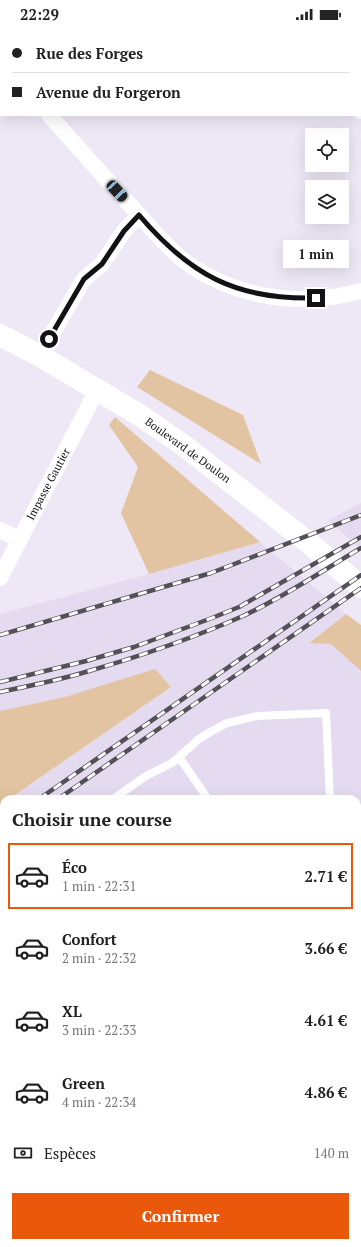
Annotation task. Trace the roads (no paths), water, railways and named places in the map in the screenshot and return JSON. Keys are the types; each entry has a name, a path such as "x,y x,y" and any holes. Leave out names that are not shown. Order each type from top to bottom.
{"main road":[{"name":"Boulevard de Doulon","path":"0,335 42,356 141,416 278,518 341,568 361,587"}],"street":[{"path":"49,116 158,236 186,262 208,276 248,292 274,297 331,297 361,291"},
{"path":"42,356 61,317 84,279 102,264 124,231 139,215"},
{"name":"Impasse Gautier","path":"0,578 97,390"},
{"path":"0,530 19,539"}],"lane":[{"path":"119,795 146,776 172,763 199,739 212,730 234,721 257,716 326,712 330,795"},
{"path":"179,757 205,795"}],"railway":[{"path":"0,635 211,573 361,515"},
{"path":"0,682 86,661 134,647 212,618 239,607 361,537"},
{"path":"0,692 78,674 147,653 205,632 243,616 273,601 361,548"},
{"path":"45,795 361,575"},
{"path":"64,795 361,588"}]}
